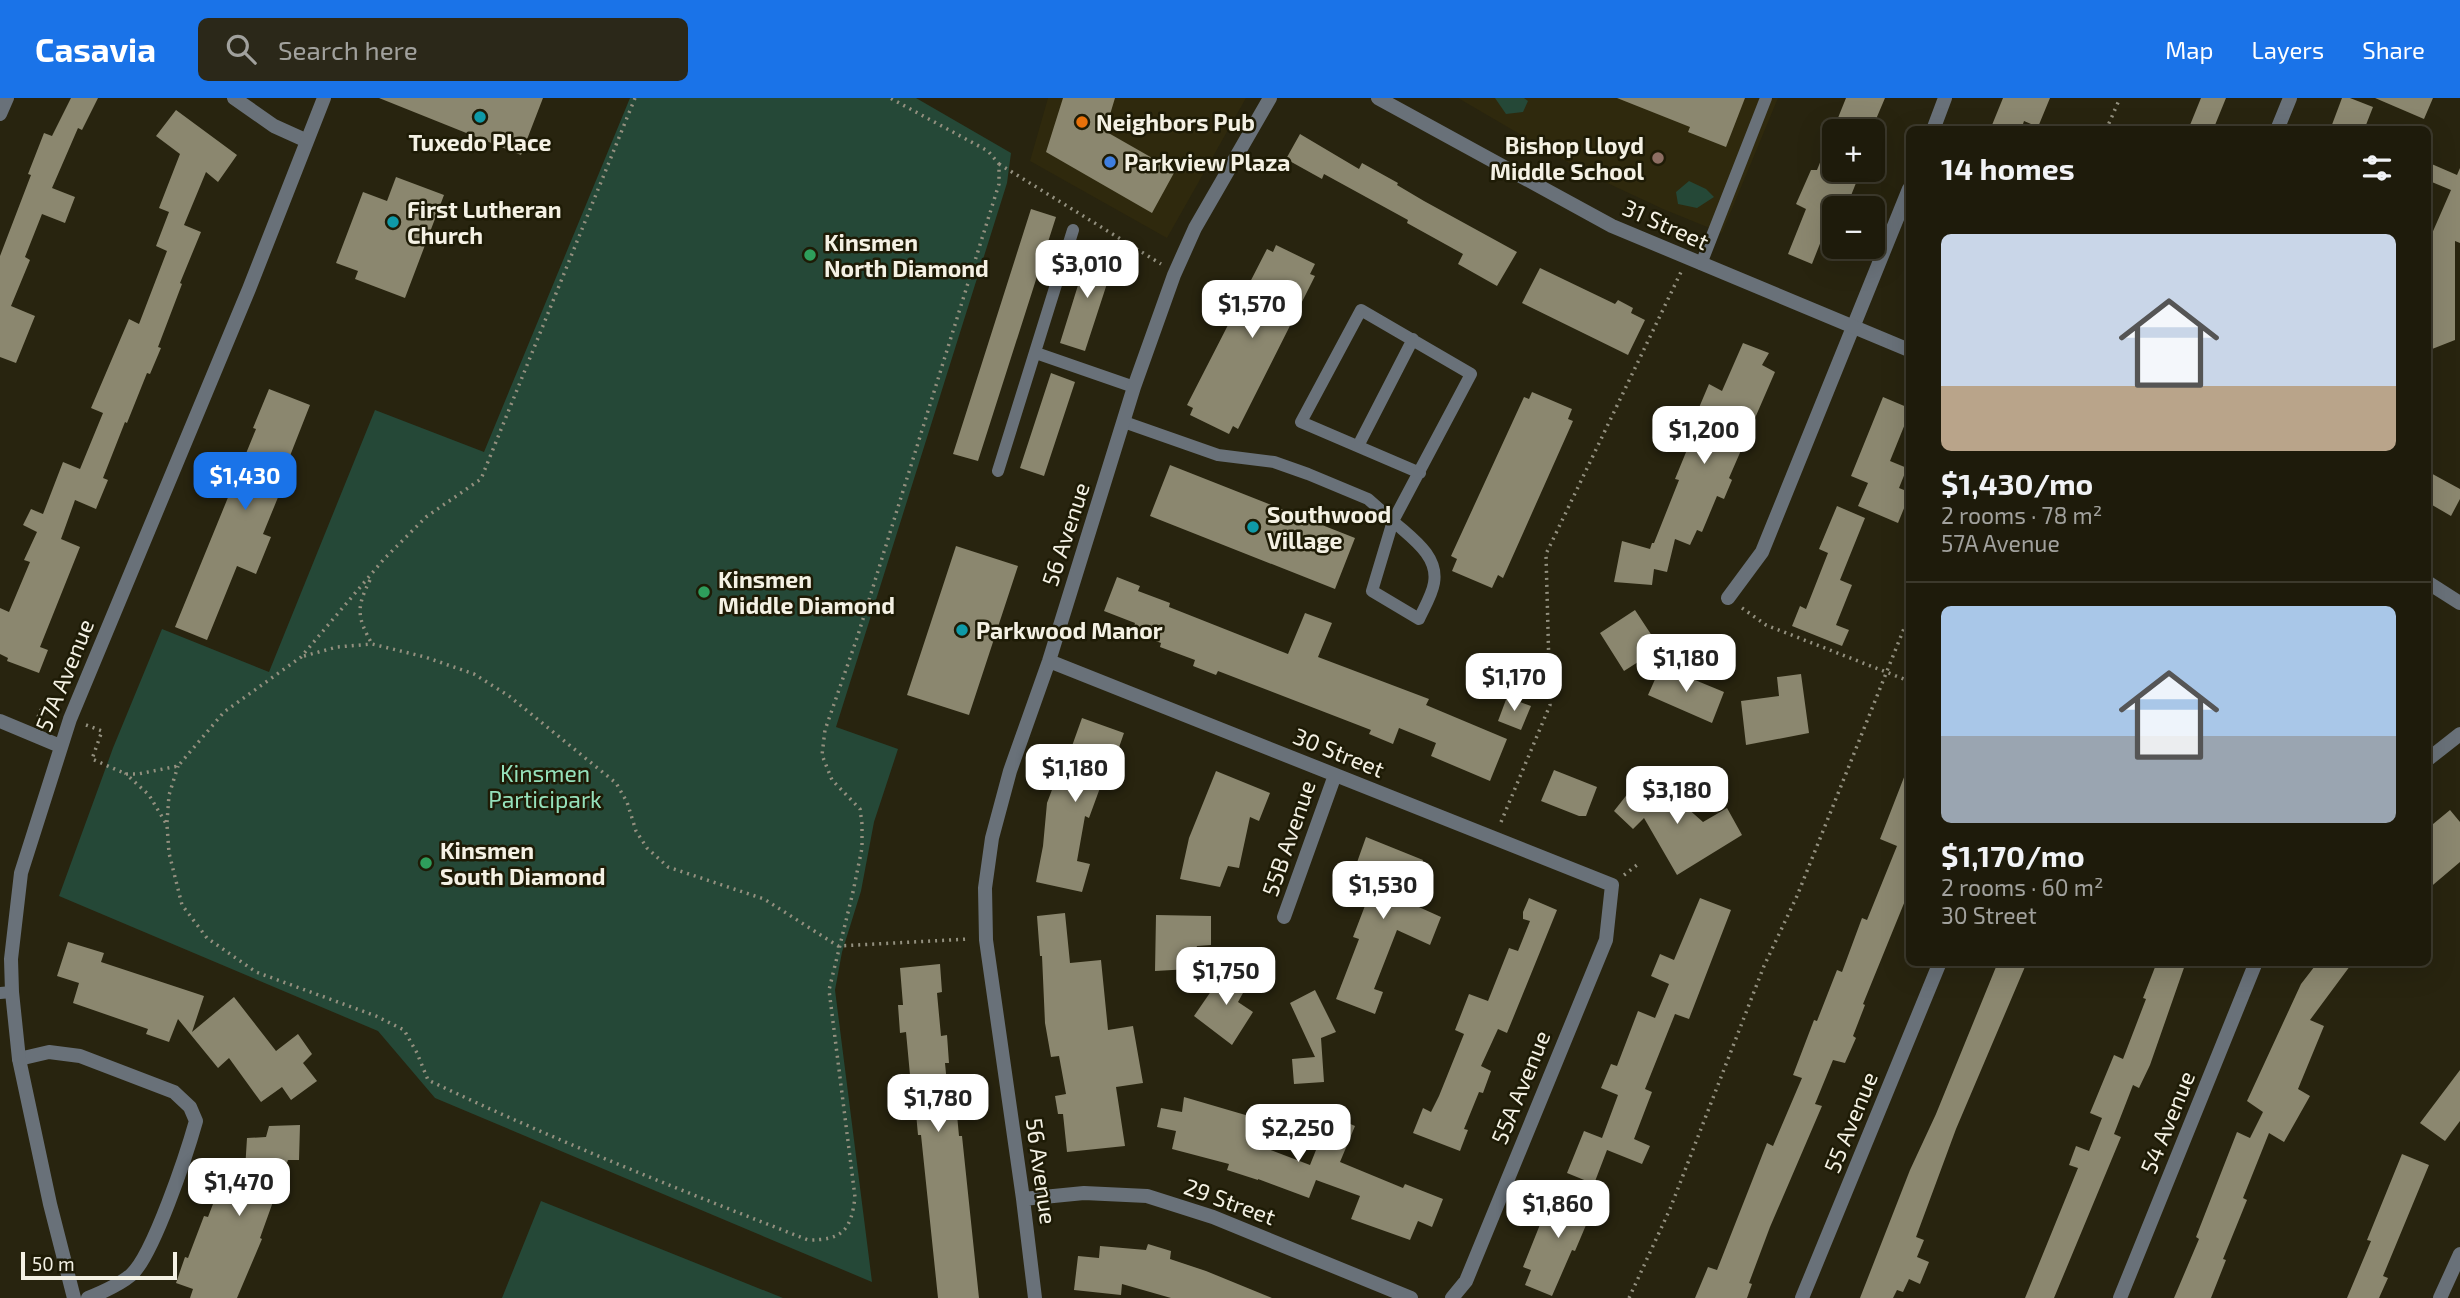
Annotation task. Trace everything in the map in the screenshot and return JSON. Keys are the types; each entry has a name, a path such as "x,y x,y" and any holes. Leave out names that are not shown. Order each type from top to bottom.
{"street":[{"path":"0,114 7,98"},
{"path":"234,98 274,126 305,140"},
{"name":"57A Avenue","path":"74,1298 50,1204 6,993 20,873 60,746 249,289 305,140 324,98"},
{"name":"56 Avenue","path":"1035,1298 986,940 985,888 992,838 1010,771 1049,661 1135,387 1174,275 1195,228 1270,98"},
{"path":"1934,126 1945,98"},
{"path":"2279,126 2290,98"},
{"name":"31 Street","path":"1388,100 1612,226 1906,349"},
{"path":"1728,598 1762,552 1906,197"},
{"path":"2431,585 2460,603"},
{"name":"30 Street","path":"1049,661 1612,885"},
{"path":"0,721 60,746"},
{"path":"2431,757 2460,734"},
{"name":"55B Avenue","path":"1284,917 1335,775"},
{"name":"55A Avenue","path":"1451,1298 1466,1281 1606,940 1612,885"},
{"name":"55 Avenue","path":"1802,1298 1938,966"},
{"name":"54 Avenue","path":"2120,1298 2254,966"},
{"path":"19,1059 49,1052 80,1056 174,1092 190,1107 196,1121 183,1165 147,1251 133,1274 88,1298"},
{"name":"29 Street","path":"1023,1199 1084,1193 1147,1196 1213,1217 1410,1298"},
{"path":"2440,1298 2460,1254"}],"lane":[{"path":"1701,264 1766,98"},
{"path":"998,471 1073,230"},
{"path":"1124,422 1218,455 1274,462 1368,499 1393,521 1427,553 1432,564 1434,582 1419,619 1372,591 1393,521 1420,472 1471,374 1361,310 1301,422 1420,472"},
{"path":"1358,446 1413,339"},
{"path":"1036,353 1135,387"}],"path":[{"path":"635,98 481,479 426,517 384,559 302,657 224,712 178,766 169,795 169,853 182,905 207,938 256,972 376,1016 404,1030 428,1080 483,1106 808,1240 826,1240 838,1236 846,1229 853,1217 855,1197 829,989 862,848 862,824 860,809 832,780 822,755 825,730 858,635 999,184 999,164"},
{"path":"890,98 988,152 999,164 1149,256"},
{"path":"2108,126 2120,98"},
{"path":"1504,816 1550,705 1546,554 1678,280"},
{"path":"372,575 361,597 359,620 372,644"},
{"path":"1728,598 1766,625 1906,680"},
{"path":"1629,1298 1670,1209 1764,965 1797,896 1906,623"},
{"path":"302,657 337,647 372,644 425,657 474,674 509,696 616,783 646,848 668,867 764,900 838,946 958,939"},
{"path":"91,727 102,731 92,759 127,774 149,795 167,825"},
{"path":"127,774 178,766"}],"shaded area":[{"path":"1048,98 1246,98 1167,238 1030,161"},
{"name":"Bishop Lloyd Middle School","path":"1458,98 1778,98 1722,233 1588,174"}],"green space":[{"name":"Kinsmen Participark","path":"630,98 916,98 1011,153 1007,183 836,727 898,749 874,822 861,891 842,952 835,990 872,1282 435,1098 378,1031 59,896 113,748 162,629 269,672 375,410 484,452"},
{"path":"1495,98 1524,98 1528,101 1523,112 1506,114"},
{"path":"1689,181 1706,189 1714,197 1697,208 1678,204 1676,192"},
{"path":"541,1201 783,1298 502,1298"}],"building":[{"path":"71,98 98,98 82,130 78,128 52,188 75,197 65,223 42,214 25,257 30,260 11,306 35,316 16,363 0,357 0,256 44,133 52,136"},
{"name":"Tuxedo Place","path":"379,98 543,98 521,155"},
{"name":"Parkview Plaza","path":"1063,98 1115,98 1105,131 1175,171 1152,213 1046,152"},
{"path":"1617,98 1745,98 1726,147 1688,132 1690,127"},
{"path":"1846,98 1885,98 1876,119 1838,119"},
{"path":"2003,98 2050,98 2038,126 2024,121 2022,126 1992,126"},
{"path":"2201,98 2226,98 2215,126 2190,126"},
{"path":"2342,98 2350,98 2373,107 2366,126 2332,126"},
{"path":"2375,98 2433,98 2424,119"},
{"path":"176,110 237,155 218,182 206,172 184,225 201,232 180,283 182,284 158,347 161,348 150,374 147,373 127,423 125,422 103,478 108,480 96,509 75,500 61,539 80,547 40,647 48,650 39,673 7,661 8,658 0,654 0,608 9,612 30,562 24,560 37,532 23,525 31,509 43,514 63,462 80,469 103,413 91,408 129,319 139,324 167,251 156,246 169,212 159,208 180,154 156,136"},
{"path":"1300,134 1359,169 1362,163 1517,252 1497,286 1458,264 1463,254 1407,223 1408,220 1324,174 1322,179 1286,159"},
{"path":"1822,158 1822,182 1856,183 1851,196 1822,196 1822,239 1812,264 1788,254 1806,209 1796,204 1811,170 1817,170"},
{"path":"2431,164 2457,175 2460,168 2460,243 2455,241 2455,340 2431,349 2431,236 2451,190 2431,182"},
{"name":"First Lutheran Church","path":"396,177 444,195 405,298 355,279 358,271 336,263 363,192 387,201"},
{"path":"1031,209 1056,217 978,461 953,454"},
{"path":"1276,245 1315,264 1310,274 1315,276 1238,429 1233,426 1229,434 1190,415 1193,408 1187,405 1267,249 1273,252"},
{"path":"1089,250 1115,259 1085,351 1060,343"},
{"path":"1540,268 1615,304 1618,300 1633,308 1631,313 1645,320 1628,355 1522,303"},
{"path":"1743,343 1769,353 1762,365 1775,372 1729,478 1732,480 1724,499 1717,496 1702,532 1697,530 1690,545 1675,539 1667,572 1654,569 1652,585 1614,582 1622,541 1650,549 1654,543 1679,480 1675,479 1691,440 1698,443 1710,416 1698,410 1709,384 1722,391"},
{"path":"1051,373 1075,382 1044,476 1020,468"},
{"path":"269,389 310,405 286,466 290,468 263,534 271,537 256,574 237,566 207,640 175,627 256,429 253,428"},
{"name":"Southwood Village","path":"1532,392 1572,409 1568,419 1573,421 1503,578 1498,575 1492,588 1452,571 1457,559 1451,556 1524,397 1529,399"},
{"path":"1883,397 1906,407 1906,421 1890,461 1906,468 1899,488 1906,491 1906,503 1898,523 1858,506 1868,483 1851,476"},
{"name":"Southwood Village","path":"1170,465 1355,538 1335,589 1150,516"},
{"path":"2431,473 2460,489 2460,499 2451,516 2431,504"},
{"path":"1837,506 1865,518 1840,580 1852,585 1836,625 1849,630 1842,646 1792,626 1800,606 1806,609 1828,553 1819,549"},
{"name":"Parkwood Manor","path":"956,546 1018,566 969,715 907,695"},
{"path":"1117,577 1140,586 1138,591 1170,603 1169,607 1288,654 1305,613 1332,623 1318,657 1429,699 1426,705 1507,739 1490,781 1431,756 1436,743 1399,728 1393,744 1369,734 1371,730 1218,671 1216,675 1193,666 1195,660 1160,647 1161,643 1132,632 1135,623 1104,611"},
{"path":"1635,610 1660,648 1624,671 1600,633"},
{"path":"1661,666 1724,692 1712,723 1648,695"},
{"path":"1801,674 1809,733 1746,745 1741,701 1779,696 1777,677"},
{"path":"1507,697 1531,706 1521,730 1498,721"},
{"path":"1082,718 1124,733 1116,756 1112,755 1089,818 1085,816 1077,861 1090,864 1082,892 1036,882 1047,803"},
{"path":"1554,770 1597,787 1586,816 1579,816 1541,801"},
{"path":"1216,771 1270,793 1259,821 1250,817 1239,868 1228,866 1220,887 1180,879 1189,838"},
{"path":"1906,772 1906,898 1863,1004 1865,1005 1853,1036 1856,1038 1845,1063 1833,1060 1815,1104 1822,1106 1770,1227 1749,1283 1752,1284 1747,1298 1695,1298 1708,1267 1717,1270 1767,1143 1773,1146 1802,1078 1793,1075 1814,1020 1817,1021 1837,970 1842,972 1862,918 1867,920 1897,846 1880,839"},
{"path":"1652,777 1703,822 1727,808 1742,835 1677,875 1644,818 1633,829 1614,811 1629,792 1641,791"},
{"path":"2450,810 2460,822 2460,862 2431,887 2431,826"},
{"path":"1366,837 1423,860 1416,880 1409,878 1401,899 1441,917 1430,945 1397,930 1374,989 1383,992 1375,1014 1336,999 1359,939 1353,937 1376,877 1355,868"},
{"path":"1529,898 1557,910 1507,1033 1498,1029 1481,1066 1491,1071 1464,1129 1468,1130 1460,1151 1413,1133 1423,1108 1431,1112 1464,1034 1455,1030 1469,994 1488,1001 1509,948 1518,951 1530,921 1523,919"},
{"path":"1700,898 1731,910 1689,1019 1675,1014 1645,1089 1652,1092 1634,1139 1650,1146 1642,1164 1607,1150 1594,1184 1567,1173 1584,1131 1602,1138 1618,1095 1601,1088 1611,1064 1617,1066 1638,1011 1655,1018 1669,984 1651,976 1660,954 1674,960"},
{"path":"1065,913 1070,963 1101,960 1108,1030 1133,1026 1143,1083 1116,1087 1125,1146 1067,1152 1063,1114 1058,1114 1055,1096 1066,1094 1059,1056 1051,1057 1045,1023 1037,916"},
{"path":"1156,915 1211,916 1211,945 1197,946 1190,969 1155,971"},
{"path":"68,942 104,953 101,962 204,996 192,1032 234,997 276,1051 298,1034 312,1054 303,1063 317,1081 291,1100 282,1087 261,1102 229,1058 218,1068 178,1019 169,1042 146,1034 148,1029 73,1003 79,983 57,976"},
{"path":"940,964 942,992 937,993 941,1036 947,1035 949,1063 945,1063 949,1105 956,1104 959,1136 962,1136 979,1298 938,1298 921,1135 918,1135 915,1102 908,1102 906,1075 910,1075 906,1032 900,1033 898,1005 903,1005 900,968"},
{"path":"1996,966 2025,966 1956,1129 1916,1237 1924,1240 1917,1257 1929,1262 1920,1284 1909,1279 1903,1292 1897,1290 1893,1298 1860,1298 1910,1170 1936,1114"},
{"path":"2155,966 2185,966 2150,1065 2139,1088 2133,1085 2114,1134 2121,1137 2054,1298 2025,1298 2078,1168 2069,1165 2076,1146 2089,1151 2102,1118 2090,1113 2114,1055 2123,1059 2146,999 2143,998"},
{"path":"2315,966 2350,966 2310,1020 2324,1026 2298,1089 2310,1096 2284,1142 2269,1133 2243,1198 2247,1200 2223,1259 2226,1260 2211,1298 2174,1298 2199,1239 2196,1237 2237,1132 2250,1138 2263,1112 2247,1101 2301,984"},
{"path":"1227,968 1249,982 1238,1002 1253,1012 1232,1045 1194,1016"},
{"path":"1315,990 1336,1032 1321,1038 1324,1082 1294,1084 1292,1059 1315,1057 1290,1003"},
{"path":"2460,1070 2460,1121 2445,1141 2420,1123"},
{"path":"1184,1097 1276,1124 1268,1149 1310,1165 1330,1115 1355,1126 1340,1162 1403,1188 1405,1184 1443,1199 1432,1227 1418,1221 1410,1240 1351,1219 1360,1196 1316,1180 1309,1198 1227,1170 1229,1164 1172,1149 1176,1131 1157,1127 1161,1108 1182,1112"},
{"path":"300,1125 299,1160 288,1160 260,1238 262,1239 237,1298 190,1298 193,1289 176,1283 185,1257 188,1258 204,1216 208,1217 223,1178 244,1186 247,1138 266,1137 269,1126"},
{"path":"2402,1154 2429,1165 2383,1276 2388,1278 2379,1298 2347,1298 2371,1241 2367,1240"},
{"path":"1581,1184 1600,1192 1552,1296 1525,1285 1531,1270 1523,1267 1549,1202 1570,1210"},
{"path":"1148,1244 1171,1251 1170,1259 1272,1298 1171,1298 1122,1284 1121,1295 1074,1290 1078,1256 1099,1258 1100,1246 1146,1250"}],"place":[{"name":"Tuxedo Place","path":"480,117"},
{"name":"Neighbors Pub","path":"1082,122"},
{"name":"Bishop Lloyd Middle School","path":"1658,158"},
{"name":"Parkview Plaza","path":"1110,162"},
{"name":"First Lutheran Church","path":"393,222"},
{"name":"Kinsmen North Diamond","path":"810,255"},
{"name":"Southwood Village","path":"1253,527"},
{"name":"Kinsmen Middle Diamond","path":"704,592"},
{"name":"Parkwood Manor","path":"962,630"},
{"name":"Kinsmen South Diamond","path":"426,863"}]}
